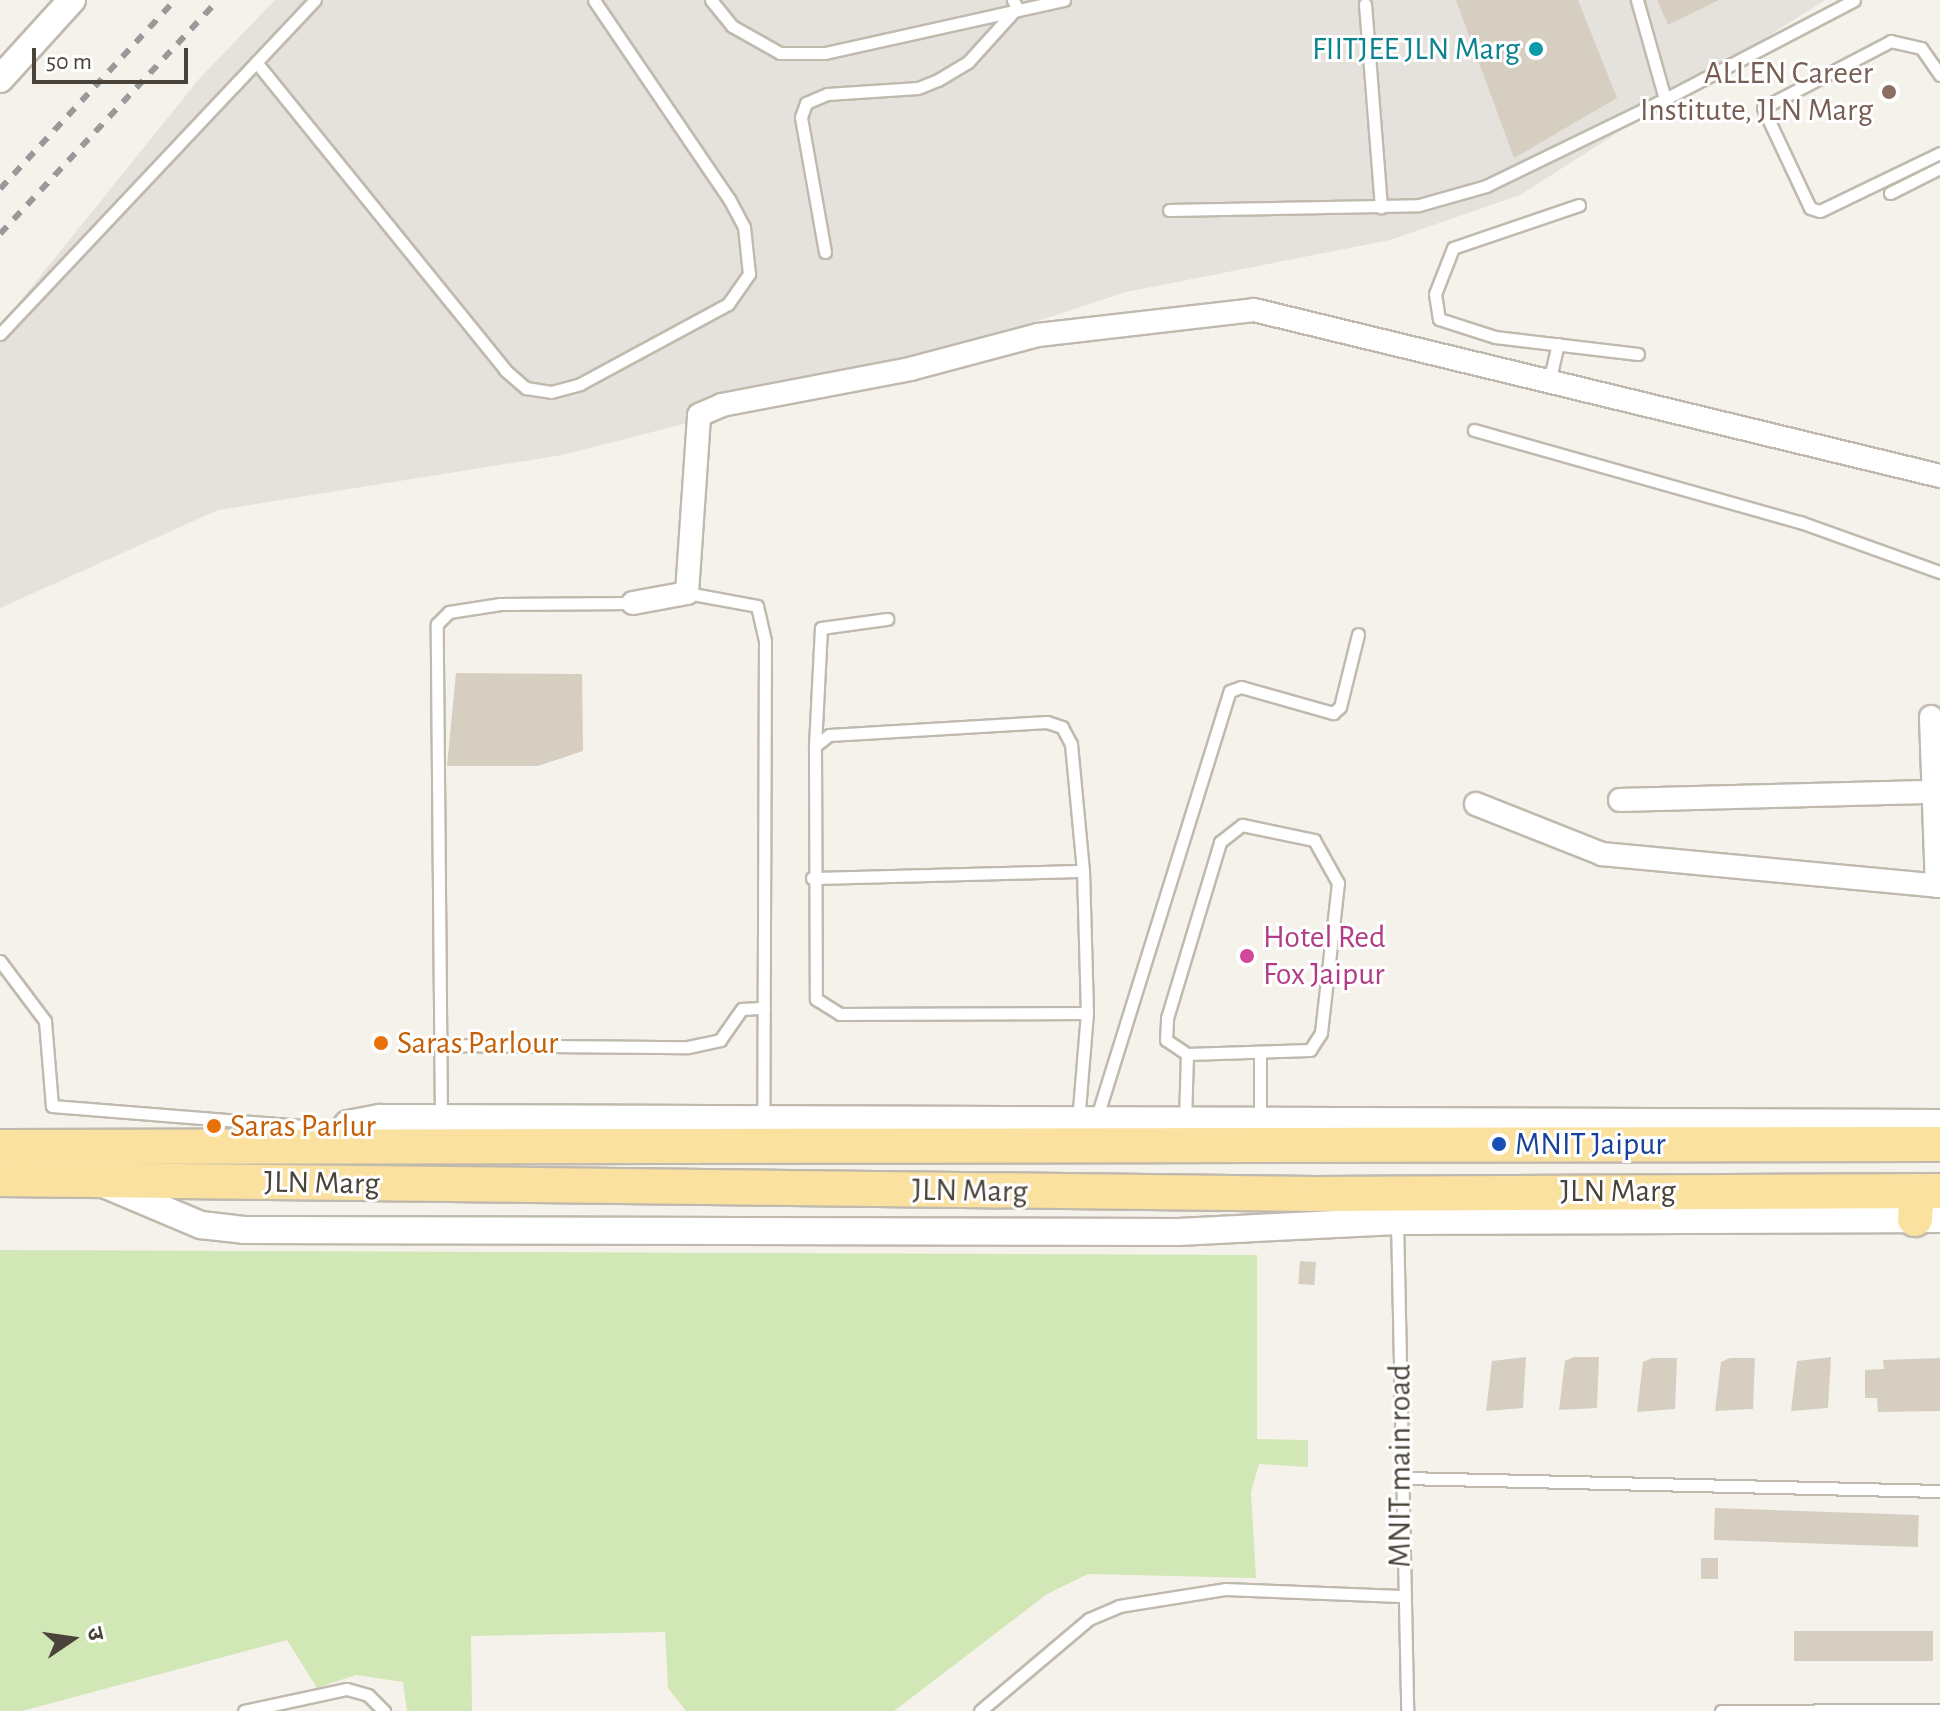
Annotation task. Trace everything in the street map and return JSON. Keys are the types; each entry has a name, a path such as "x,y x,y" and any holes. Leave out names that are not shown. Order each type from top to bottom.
{"main road":[{"path":"1694,1142 1798,1122"},
{"name":"JLN Marg","path":"4,1146 333,1139 440,1133 1084,1132 1940,1144"},
{"name":"JLN Marg","path":"0,1179 89,1176 1396,1206 1928,1205"}],"street":[{"path":"0,79 72,0"},
{"path":"633,603 687,593 694,434 699,415 722,405 910,369 1038,335 1254,310 1550,378 1940,476"},
{"path":"1476,804 1602,854 1939,886 1931,717"},
{"path":"1620,800 1934,792"},
{"path":"1084,1132 1185,1123 1260,1123 1397,1134 1798,1122 1940,1123"},
{"path":"89,1176 161,1212 244,1230 1178,1232 1396,1206"}],"lane":[{"path":"0,334 315,0"},
{"path":"256,62 505,370 526,388 551,392 580,384 728,304 749,274 744,227 729,199 594,0"},
{"path":"711,0 732,26 780,53 825,53 1015,4 1064,0"},
{"path":"1637,0 1665,99"},
{"path":"1169,210 1419,205 1486,186 1665,99 1854,0"},
{"path":"825,252 801,117 806,103 827,94 918,88 938,80 968,62 1015,4"},
{"path":"1365,4 1381,207"},
{"path":"1940,75 1921,48 1891,41 1763,108 1810,208 1820,211 1940,153"},
{"path":"1890,193 1940,168"},
{"path":"1579,205 1453,248 1435,294 1439,319 1455,326 1638,354"},
{"path":"1550,378 1558,344"},
{"path":"1474,430 1800,522 1940,572"},
{"path":"687,593 740,599 757,606 763,625 768,684 763,1134"},
{"path":"440,1133 437,1045 437,624 449,612 500,604 633,603"},
{"path":"887,619 821,628 812,878 816,999 840,1014 1087,1013"},
{"path":"1084,1132 1230,691 1241,687 1333,713 1340,707 1358,634"},
{"path":"815,746 829,735 1047,722 1062,727 1071,744 1083,871 1087,1013 1084,1132"},
{"path":"1242,825 1314,840 1338,883 1321,1033 1310,1050 1260,1053 1187,1054 1166,1040 1167,1018 1220,842 1242,825"},
{"path":"812,878 1083,871"},
{"path":"0,961 45,1021 52,1106 333,1139"},
{"path":"437,1045 688,1047 720,1040 742,1009 764,1008"},
{"path":"1260,1053 1260,1123"},
{"path":"1185,1123 1187,1054"},
{"name":"MNIT main road","path":"1396,1206 1404,1478 1400,1596 1407,1711"},
{"path":"1404,1478 1940,1491"},
{"path":"980,1711 1089,1619 1119,1606 1225,1589 1400,1596"},
{"path":"244,1711 347,1689 368,1695 384,1711"},
{"path":"1721,1711 1940,1710"}],"shaded area":[{"path":"275,0 1825,0 1520,195 1390,240 1126,292 864,378 562,455 218,510 0,608 0,326 199,79"}],"green space":[{"path":"0,1250 1257,1255 1257,1439 1308,1440 1308,1467 1259,1464 1251,1492 1256,1578 1088,1574 1047,1594 894,1711 686,1711 668,1688 665,1632 471,1636 472,1711 407,1711 403,1682 356,1675 317,1688 287,1640 22,1711 0,1711"}],"building":[{"name":"FIITJEE JLN Marg","path":"1456,0 1578,0 1617,98 1514,158"},
{"path":"1657,0 1719,0 1668,25"},
{"path":"456,673 582,674 583,751 538,766 447,766"},
{"path":"1300,1261 1316,1262 1314,1285 1298,1284"},
{"path":"1526,1357 1523,1408 1486,1411 1492,1361"},
{"path":"1574,1357 1599,1357 1597,1408 1559,1410 1565,1361"},
{"path":"1831,1357 1828,1408 1791,1411 1797,1361"},
{"path":"1652,1358 1677,1358 1675,1409 1637,1412 1643,1362"},
{"path":"1730,1358 1755,1358 1753,1409 1715,1411 1721,1362"},
{"path":"1940,1358 1940,1411 1878,1412 1877,1398 1865,1398 1865,1370 1884,1369 1883,1360"},
{"path":"1715,1508 1919,1515 1918,1547 1714,1540"},
{"path":"1701,1558 1718,1558 1718,1579 1701,1579"},
{"path":"1794,1631 1933,1631 1933,1661 1794,1661"}],"railway":[{"path":"0,189 175,0"},
{"path":"0,234 218,0"}],"place":[{"name":"FIITJEE JLN Marg","path":"1536,49"},
{"name":"ALLEN Career Institute, JLN Marg","path":"1889,92"},
{"name":"Hotel Red Fox Jaipur","path":"1247,956"},
{"name":"Saras Parlour","path":"381,1043"},
{"name":"Saras Parlur","path":"214,1126"},
{"name":"MNIT Jaipur","path":"1499,1144"}]}
